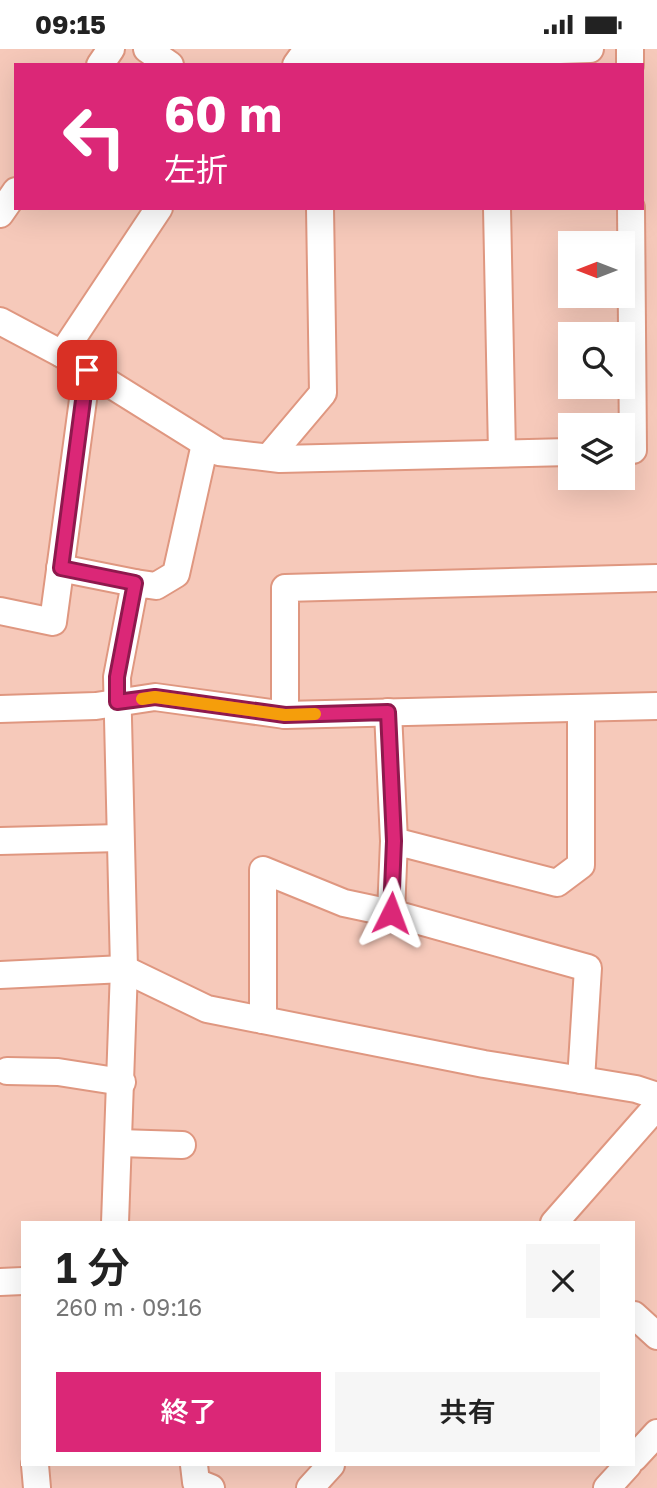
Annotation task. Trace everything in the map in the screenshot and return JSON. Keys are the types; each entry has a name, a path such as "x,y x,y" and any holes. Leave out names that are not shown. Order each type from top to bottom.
{"street":[{"path":"147,49 167,63"},
{"path":"306,59 396,51 493,58 521,50 590,49"},
{"path":"0,214 14,194"},
{"path":"62,354 158,210"},
{"path":"269,457 323,393 320,210"},
{"path":"497,210 502,453"},
{"path":"631,210 638,450"},
{"path":"0,321 62,354 219,452 269,457 558,451"},
{"path":"0,611 53,622 87,370"},
{"path":"61,568 156,586 176,574 205,444"},
{"path":"285,715 285,588 657,577"},
{"path":"115,1221 124,969 117,677 135,583"},
{"path":"0,709 96,706 155,697 285,715 657,706"},
{"path":"394,841 557,883 581,865 581,708"},
{"path":"388,712 394,841 391,913"},
{"path":"0,841 120,838"},
{"path":"263,1020 263,870 344,903 391,913 588,968 581,1080"},
{"path":"0,975 124,969 207,1009 636,1089 657,1096"},
{"path":"7,1071 58,1072 122,1082"},
{"path":"556,1221 657,1106"},
{"path":"119,1143 182,1145"},
{"path":"0,1282 21,1281"},
{"path":"635,1316 657,1336"},
{"path":"635,1457 657,1433"},
{"path":"35,1466 37,1488"},
{"path":"194,1466 196,1482 211,1488"},
{"path":"607,1488 627,1466"}],"slow traffic":[{"path":"142,699 155,697 285,715 315,714"}],"route":[{"path":"87,370 61,568 135,583 117,677 117,702 155,697 285,715 388,712 394,841 391,913"}]}
